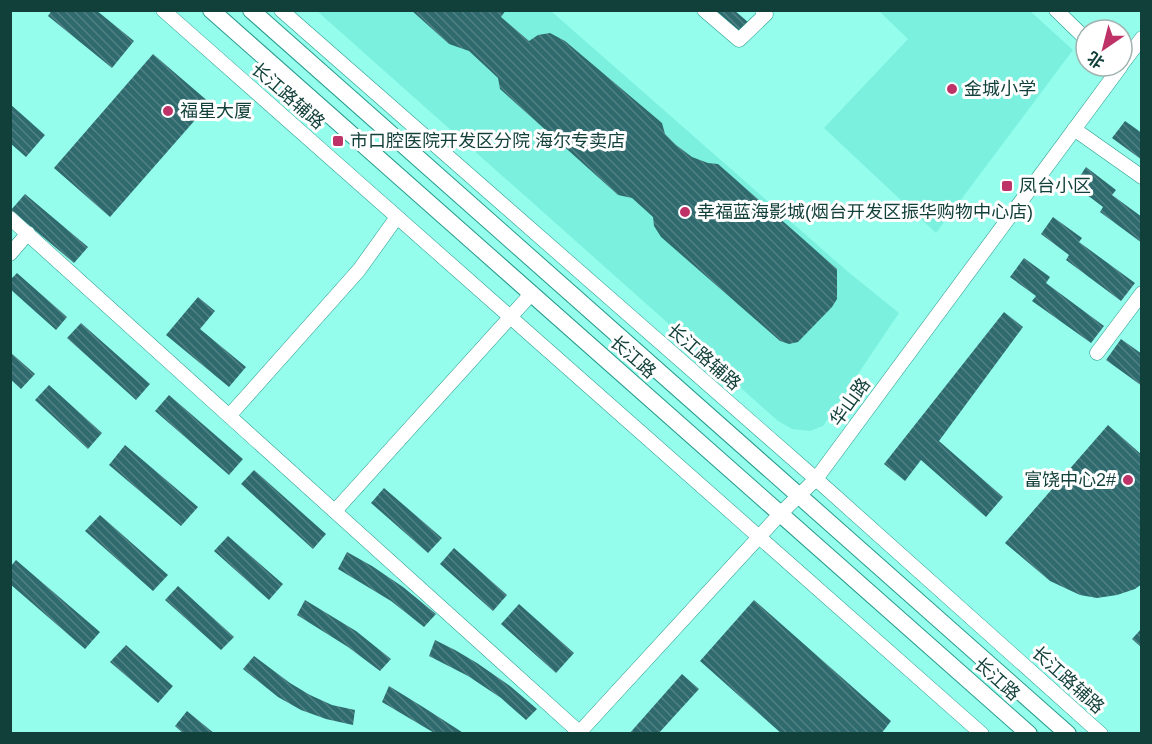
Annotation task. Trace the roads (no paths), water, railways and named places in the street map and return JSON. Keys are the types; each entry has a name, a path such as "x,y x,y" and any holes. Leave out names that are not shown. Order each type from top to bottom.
{"main road":[{"name":"长江路","path":"211,10 1029,734"},
{"name":"长江路","path":"251,10 1068,734"}],"street":[{"name":"长江路辅路","path":"163,10 982,734"},
{"name":"长江路辅路","path":"281,10 816,479 1101,734"},
{"path":"704,10 738,40 766,14 762,10"},
{"path":"1056,10 1074,27"},
{"name":"华山路","path":"579,733 781,513 816,479 1110,78"},
{"path":"1074,129 1142,177"},
{"path":"229,416 359,270 397,217"},
{"path":"10,218 579,733"},
{"path":"10,254 28,233"},
{"path":"335,511 532,293"},
{"path":"1097,353 1142,293"}],"place":[{"name":"金城小学","path":"952,89"},
{"name":"福星大厦","path":"168,111"},
{"name":"市口腔医院开发区分院 海尔专卖店","path":"338,141"},
{"name":"凤台小区","path":"1007,186"},
{"name":"幸福蓝海影城(烟台开发区振华购物中心店)","path":"685,212"},
{"name":"富饶中心2#","path":"1128,480"}]}
